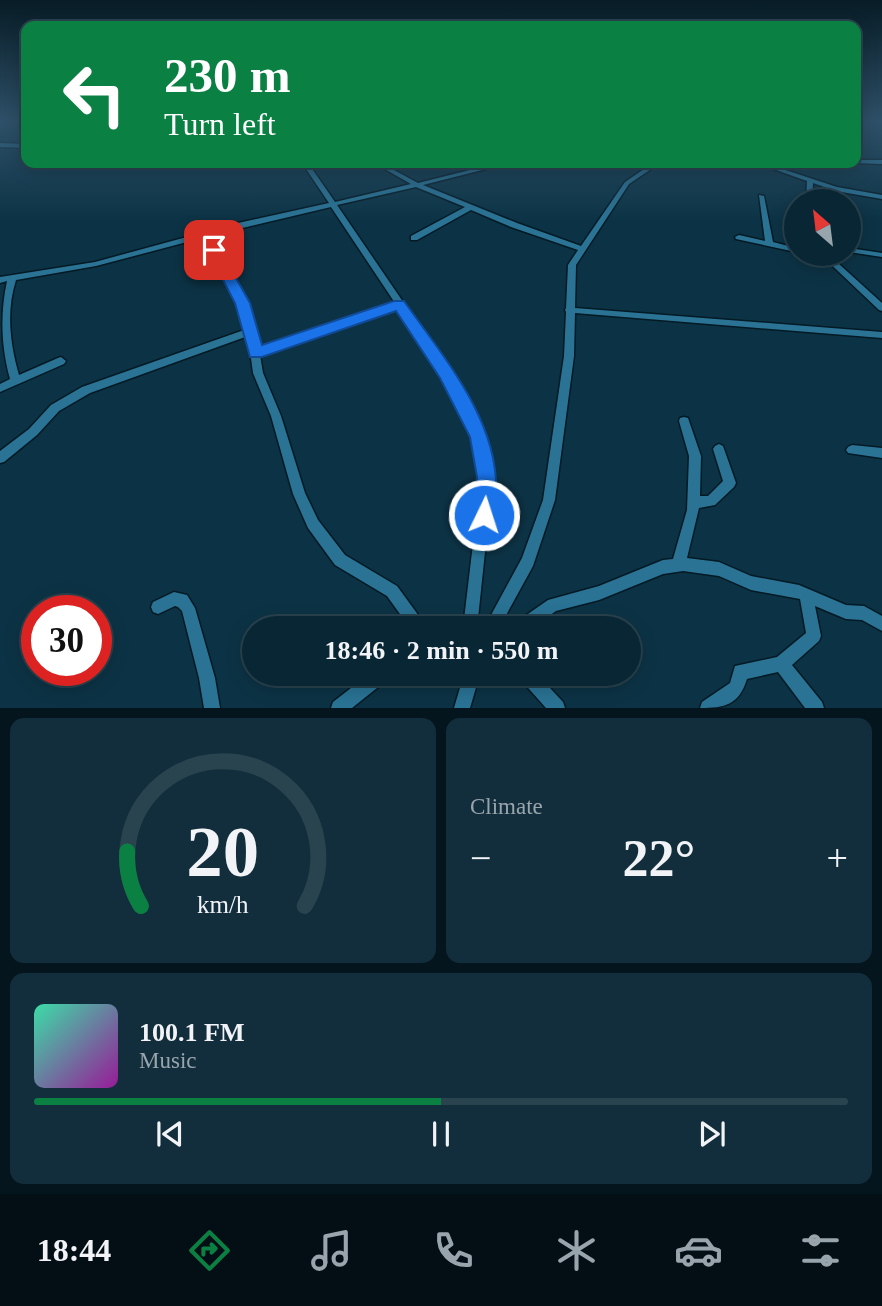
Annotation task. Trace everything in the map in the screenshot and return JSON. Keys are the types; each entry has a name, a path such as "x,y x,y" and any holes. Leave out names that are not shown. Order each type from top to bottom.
{"street":[{"path":"861,162 882,162"},
{"path":"309,168 422,336 480,437 487,477 471,616"},
{"path":"386,168 417,185 583,249"},
{"path":"0,280 96,264 484,168"},
{"path":"498,616 528,561 549,500 569,356 572,265 626,183 649,168"},
{"path":"773,168 854,193 882,197"},
{"path":"810,181 810,189"},
{"path":"761,196 769,243"},
{"path":"414,238 471,207"},
{"path":"209,234 214,250 243,303 252,331 258,373 276,416 299,494 313,524 340,560 392,591 410,616"},
{"path":"739,237 784,247"},
{"path":"861,252 882,255"},
{"path":"837,266 882,308"},
{"path":"12,278 5,301 9,362 16,381"},
{"path":"256,353 399,305"},
{"path":"569,310 882,335"},
{"path":"0,458 33,432 55,408 86,390 252,331"},
{"path":"0,388 61,361"},
{"path":"678,565 693,503 695,456 684,421"},
{"path":"693,503 711,501 730,483 719,449"},
{"path":"852,450 882,453"},
{"path":"537,616 553,605 599,593 663,567 678,565 719,569 751,583 806,595 846,612 864,613 882,624"},
{"path":"708,708 736,688 741,672 781,664 814,636 806,595"},
{"path":"158,607 174,599 182,600 188,608 212,708"},
{"path":"781,664 816,708"},
{"path":"339,708 366,686"},
{"path":"462,708 468,686"},
{"path":"538,686 557,708"}],"route":[{"path":"214,250 243,303 256,353 399,305 447,375 480,437 487,477 484,515"}]}
